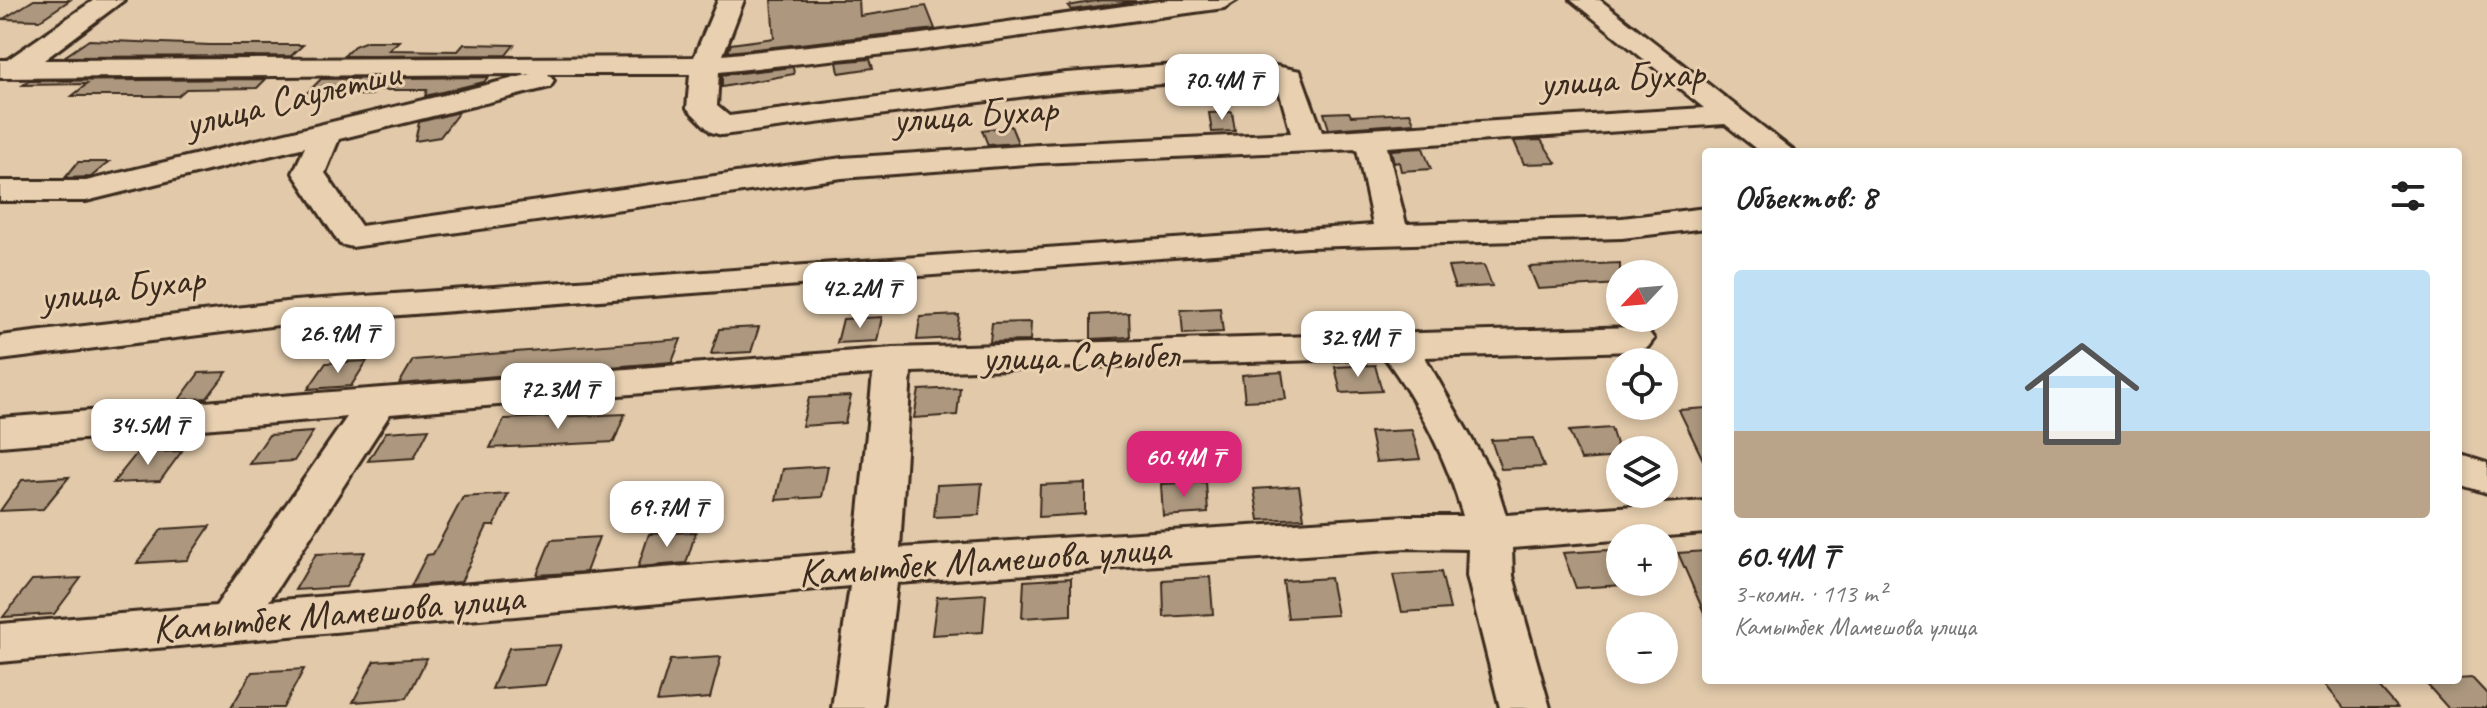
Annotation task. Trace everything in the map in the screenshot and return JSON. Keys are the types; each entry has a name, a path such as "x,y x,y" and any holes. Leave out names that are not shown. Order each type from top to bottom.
{"street":[{"path":"5,72 111,0"},
{"path":"731,0 705,65 702,108 722,126 1066,82 1246,69 1290,77 1309,141"},
{"path":"5,72 705,65 914,43 1224,0"},
{"path":"1584,0 1774,148"},
{"name":"улица Саулетши","path":"0,191 86,191 601,66"},
{"name":"улица Бухар","path":"327,132 309,173 352,237 842,168 1199,144 1370,139 1730,115"},
{"path":"1370,139 1392,236"},
{"name":"улица Бухар","path":"0,348 294,312 1307,237 1622,228 1702,218"},
{"name":"улица Сарыбел","path":"0,432 893,360 1635,339"},
{"path":"1397,348 1415,371 1474,480 1490,533 1490,576 1525,708"},
{"path":"857,708 876,567 893,360"},
{"path":"231,621 380,399"},
{"name":"Камытбек Мамешова улица","path":"0,643 876,567 1406,532 1490,533 1702,517"}],"building":[{"path":"34,0 70,0 40,20 3,19"},
{"path":"771,0 859,0 860,16 926,6 935,29 728,52 731,44 774,38"},
{"path":"1102,0 1136,1 1071,10 1068,6"},
{"path":"89,40 303,45 291,56 64,57"},
{"path":"367,41 399,41 389,50 458,51 464,44 514,45 506,55 344,56 354,46"},
{"path":"870,59 873,68 839,73 837,62"},
{"path":"793,67 794,74 722,87 722,75"},
{"path":"488,77 484,82 425,96 427,90 377,90 372,95 304,96 321,79"},
{"path":"266,79 257,88 186,89 178,96 72,96 87,84 23,85 29,81"},
{"path":"459,112 440,137 415,141 419,122"},
{"path":"1232,112 1235,131 1212,132 1209,113"},
{"path":"1349,112 1351,116 1410,113 1414,123 1329,129 1324,113"},
{"path":"1011,126 1018,143 988,145 982,130"},
{"path":"1541,140 1556,163 1524,164 1514,141"},
{"path":"1423,148 1431,169 1401,171 1399,162 1394,163 1391,150"},
{"path":"78,162 109,162 91,177 65,178"},
{"path":"1606,264 1606,285 1538,289 1529,267"},
{"path":"1484,265 1492,286 1455,288 1448,267"},
{"path":"1220,308 1223,332 1183,334 1181,310"},
{"path":"1129,313 1130,337 1091,339 1091,315"},
{"path":"959,315 956,338 917,340 920,317"},
{"path":"882,317 877,341 837,343 843,319"},
{"path":"1031,322 1030,341 990,342 992,323"},
{"path":"759,327 751,352 711,354 719,329"},
{"path":"681,339 672,362 399,384 413,360"},
{"path":"367,361 351,386 308,389 326,363"},
{"path":"1375,365 1382,391 1341,393 1335,367"},
{"path":"227,372 207,398 179,400 199,373"},
{"path":"1282,372 1286,399 1245,401 1242,375"},
{"path":"960,388 957,415 914,418 919,390"},
{"path":"851,396 845,423 802,426 809,398"},
{"path":"1702,408 1702,458 1679,410"},
{"path":"625,414 614,442 490,448 504,419"},
{"path":"1611,428 1613,436 1606,436 1606,458 1581,460 1569,431"},
{"path":"429,429 414,458 368,461 386,432"},
{"path":"1412,430 1420,459 1376,462 1370,432"},
{"path":"313,432 294,461 249,464 269,435"},
{"path":"1533,438 1544,467 1501,469 1491,440"},
{"path":"182,451 160,481 113,483 137,453"},
{"path":"828,466 822,497 776,500 783,469"},
{"path":"69,477 43,509 0,511 22,480"},
{"path":"1206,482 1208,513 1163,516 1161,484"},
{"path":"982,483 979,515 934,517 937,485"},
{"path":"1085,483 1085,514 1039,517 1040,485"},
{"path":"1299,486 1304,518 1259,520 1254,489"},
{"path":"508,494 494,526 487,526 461,582 411,586 427,555 433,554 463,497"},
{"path":"210,526 187,560 137,563 162,529"},
{"path":"696,532 686,563 638,567 649,534"},
{"path":"599,537 586,572 537,575 551,540"},
{"path":"1606,550 1606,586 1576,588 1563,553"},
{"path":"1702,551 1702,608 1678,553"},
{"path":"365,552 346,587 295,590 316,554"},
{"path":"1441,572 1450,609 1402,612 1393,575"},
{"path":"1210,577 1213,614 1164,617 1163,580"},
{"path":"81,578 54,614 3,617 32,580"},
{"path":"1071,578 1071,615 1022,618 1024,581"},
{"path":"1330,578 1337,615 1288,618 1283,581"},
{"path":"986,594 983,632 932,635 937,597"},
{"path":"561,645 545,685 492,689 509,648"},
{"path":"721,657 710,698 657,702 670,660"},
{"path":"427,658 407,698 353,702 374,661"},
{"path":"304,669 283,708 231,708 252,672"},
{"path":"2472,678 2487,694 2487,708 2448,708 2427,684 2462,684 2462,679"},
{"path":"2325,684 2376,684 2397,708 2344,708"}]}
